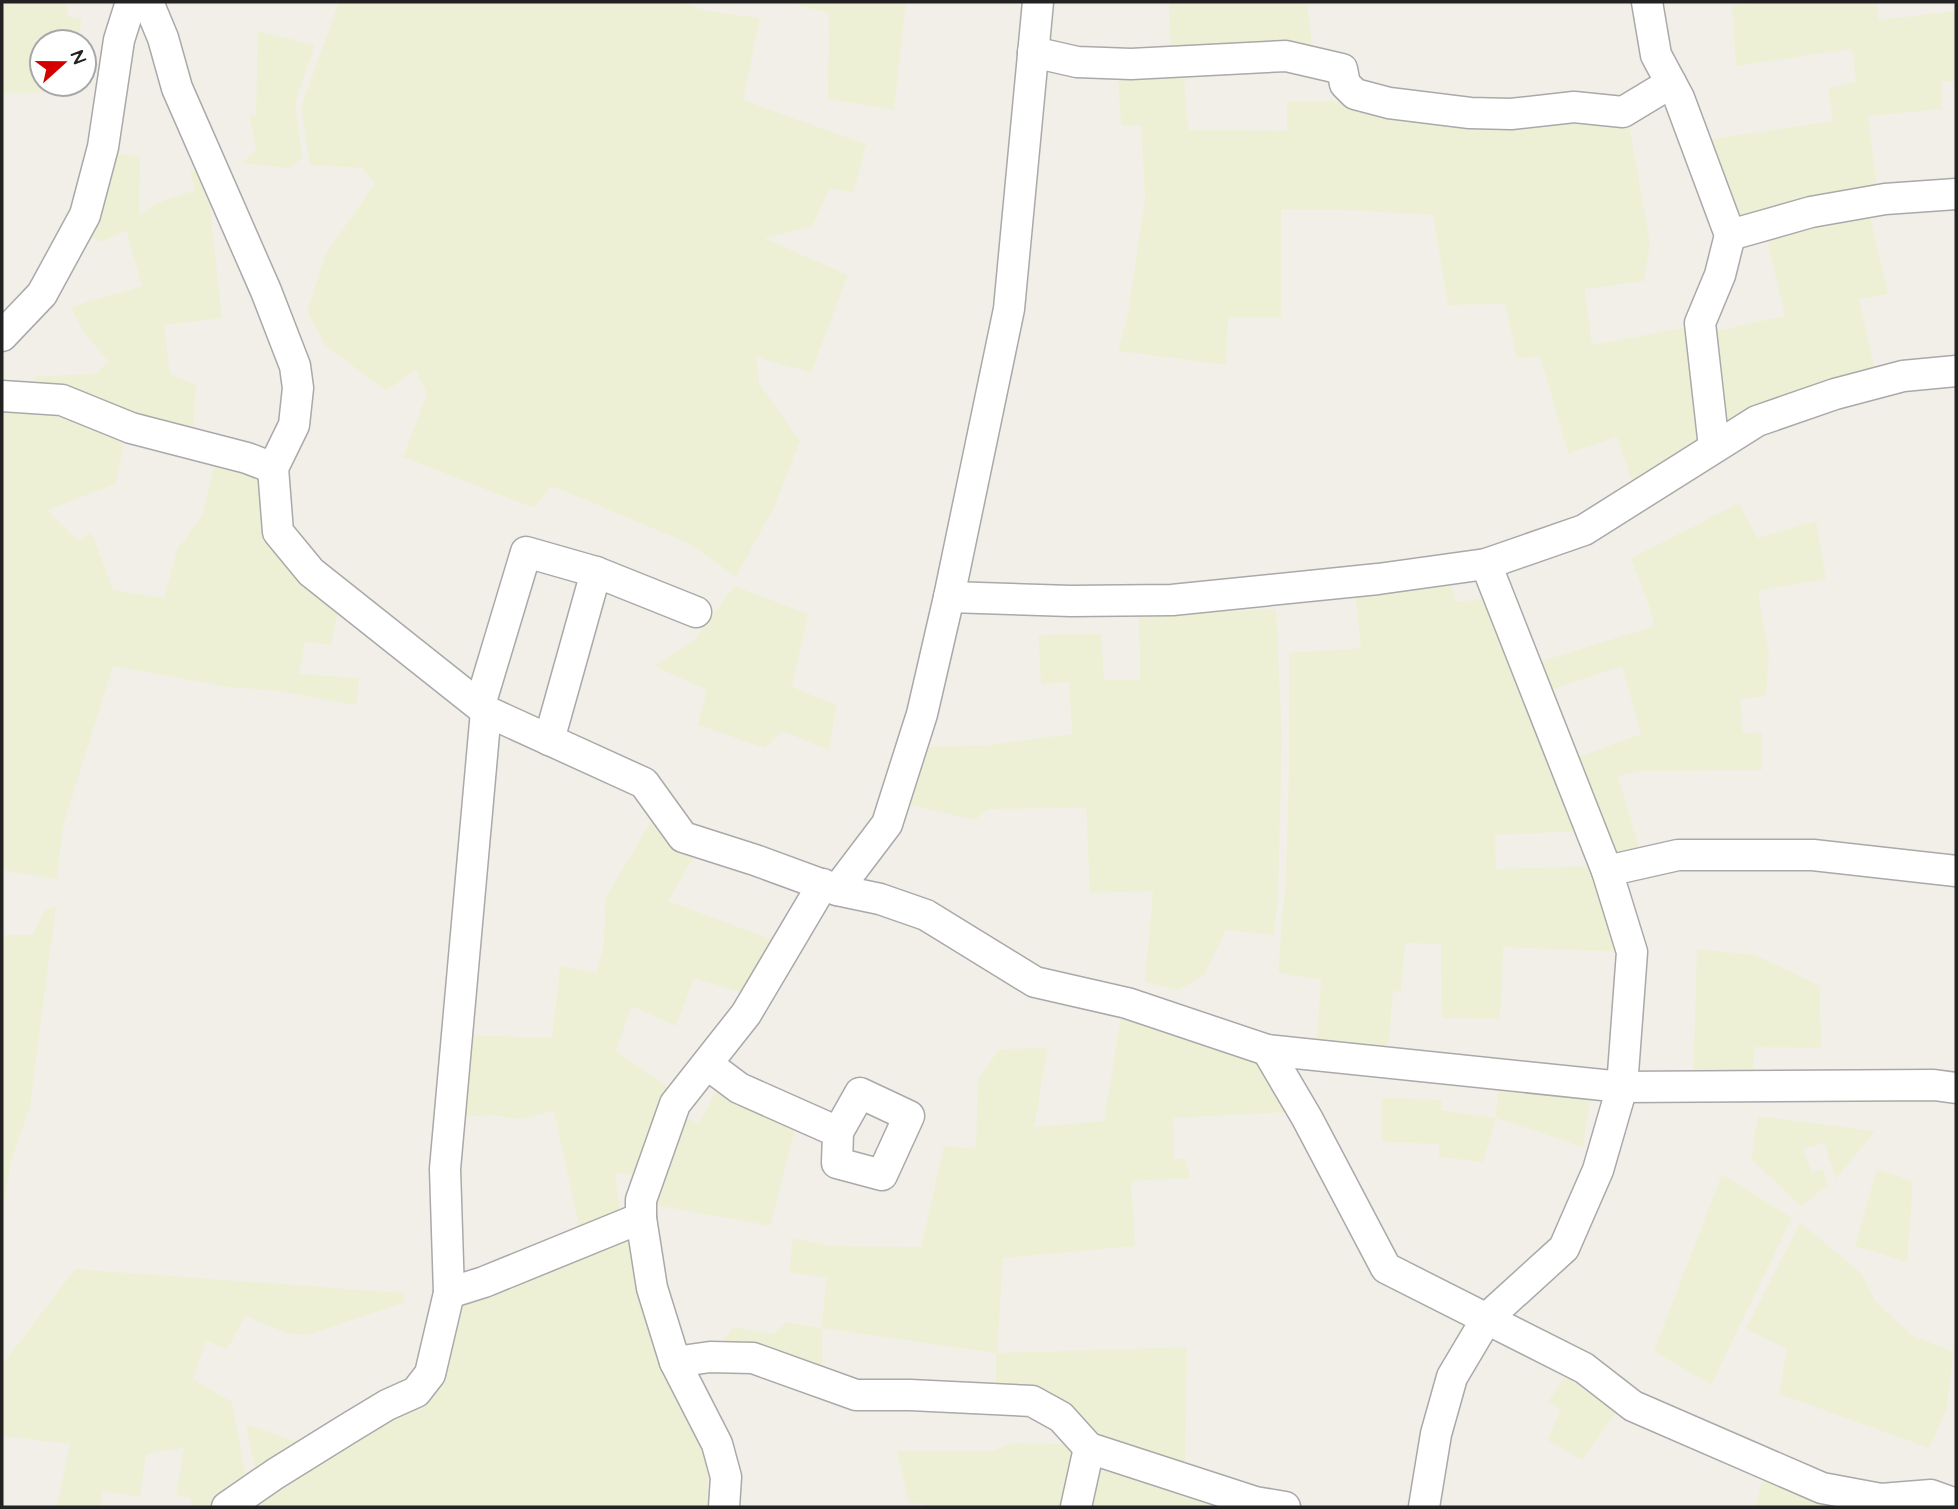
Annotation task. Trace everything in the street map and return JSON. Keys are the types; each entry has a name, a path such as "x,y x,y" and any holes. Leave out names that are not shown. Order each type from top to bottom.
{"street":[{"path":"2,336 42,294 85,215 103,147 119,40 131,2"},
{"path":"148,2 163,38 177,88 266,291 295,366 298,388 294,425 273,468 278,532 311,572 483,708 644,783 683,836 830,887 880,899 926,915 1035,982 1127,1003 1267,1050 1622,1087 1934,1085 1956,1088"},
{"path":"724,1507 726,1477 717,1444 675,1362 652,1288 641,1218 641,1200 675,1104 746,1014 830,887 887,824 922,714 1009,309 1038,2"},
{"path":"1647,2 1656,55 1679,98 1730,235 1720,275 1700,323 1714,447"},
{"path":"1033,52 1077,62 1131,64 1286,56 1342,69 1345,84 1355,94 1390,103 1470,113 1511,114 1574,107 1623,112 1671,83"},
{"path":"1730,235 1836,208 1885,199 1956,194"},
{"path":"949,597 1071,601 1172,600 1378,579 1486,564 1584,530 1757,421 1835,394 1903,376 1956,371"},
{"path":"2,396 62,400 131,428 247,458 273,468"},
{"path":"228,1507 257,1497 387,1405 416,1392 430,1374 449,1293 445,1169 483,708 526,552 596,572 696,612"},
{"path":"1424,1507 1436,1434 1452,1377 1487,1318 1564,1248 1598,1170 1622,1087 1632,952 1607,871 1486,564"},
{"path":"549,740 596,572"},
{"path":"1607,871 1678,855 1813,855 1956,871"},
{"path":"1267,1050 1307,1118 1386,1268 1584,1368 1633,1406 1822,1488 1881,1499 1931,1495 1956,1504"},
{"path":"707,1064 739,1088 838,1132"},
{"path":"449,1293 484,1282 641,1218"},
{"path":"675,1362 709,1357 753,1358 856,1395 1032,1401 1061,1417 1089,1448 1255,1502 1285,1507"},
{"path":"1076,1507 1089,1448"}],"green space":[{"path":"2,2 67,2 67,16 82,19 80,28 28,28 28,93 2,93"},
{"path":"339,2 681,2 708,11 760,18 743,100 866,144 854,193 830,188 812,227 764,238 848,275 811,373 756,357 759,383 800,441 775,505 736,577 688,543 552,486 534,508 403,457 427,394 416,370 386,391 326,346 307,312 325,255 375,183 362,168 310,165 301,107"},
{"path":"784,2 906,2 894,110 828,99 829,13"},
{"path":"1169,2 1307,2 1312,49 1171,54"},
{"path":"1764,2 1877,2 1879,20 1956,11 1956,81 1941,81 1942,109 1868,116 1878,194 1740,226 1704,140 1833,121 1828,88 1856,82 1852,49 1736,66 1732,5"},
{"path":"258,31 315,45 295,103 302,158 289,168 241,163 256,151 250,116 256,115"},
{"path":"1118,76 1184,76 1188,130 1287,131 1287,101 1358,102 1628,119 1650,243 1644,281 1585,289 1592,345 1693,326 1707,438 1633,484 1617,437 1568,453 1540,356 1517,359 1505,304 1448,305 1433,215 1281,209 1281,317 1228,317 1226,365 1118,351 1128,314 1145,198 1141,126 1121,125"},
{"path":"108,153 140,156 139,217 154,204 195,190 190,172 206,169 222,318 164,325 170,374 196,385 193,433 31,393 36,376 96,374 108,361 84,332 70,307 142,286 126,230 101,242 86,235"},
{"path":"1868,207 1888,294 1859,299 1876,376 1719,431 1706,333 1785,316 1765,232"},
{"path":"2,409 62,409 125,436 116,484 47,510 77,540 92,533 113,590 164,598 177,550 203,514 216,456 256,474 265,499 339,605 331,645 305,642 299,674 359,678 356,705 270,690 229,687 113,666 63,826 57,879 2,870"},
{"path":"1739,503 1757,538 1816,521 1826,579 1758,591 1769,654 1766,696 1740,699 1743,733 1762,732 1762,770 1638,771 1618,776 1639,848 1612,856 1573,759 1641,734 1622,666 1548,691 1535,663 1654,626 1631,558"},
{"path":"1451,584 1456,602 1488,598 1583,831 1495,835 1496,869 1596,866 1622,952 1503,947 1500,1019 1442,1018 1441,944 1405,943 1401,992 1393,991 1388,1048 1316,1048 1321,980 1278,973 1286,872 1289,653 1361,648 1355,595"},
{"path":"734,586 808,614 792,687 837,705 829,750 782,731 765,748 698,725 707,690 654,666 693,641"},
{"path":"1276,609 1282,738 1278,894 1274,935 1226,930 1204,975 1178,990 1145,982 1153,891 1090,893 1086,808 988,809 975,820 910,805 920,747 988,745 1072,734 1069,682 1041,684 1038,635 1101,634 1104,680 1140,680 1139,616"},
{"path":"654,816 698,850 668,901 779,942 746,994 694,978 676,1026 632,1006 616,1051 672,1090 644,1178 615,1172 620,1216 581,1235 554,1111 522,1119 492,1115 456,1117 465,1035 552,1038 560,966 596,973 604,946 605,899"},
{"path":"56,906 30,1106 11,1161 2,1216 2,935 33,935 45,910"},
{"path":"1697,949 1756,955 1820,986 1821,1048 1755,1047 1752,1078 1693,1078"},
{"path":"1122,1011 1256,1061 1292,1112 1173,1118 1174,1159 1186,1159 1190,1178 1131,1181 1135,1246 1003,1258 997,1353 1187,1347 1185,1477 996,1393 996,1353 822,1328 823,1377 714,1354 733,1327 773,1334 786,1322 821,1328 827,1278 789,1272 793,1238 831,1246 921,1247 944,1146 976,1149 978,1080 999,1049 1048,1048 1034,1127 1104,1121"},
{"path":"1500,1081 1591,1094 1583,1147 1496,1118 1483,1162 1439,1157 1439,1144 1382,1142 1382,1098 1442,1100 1441,1110 1495,1118"},
{"path":"720,1086 797,1122 770,1226 656,1205 682,1116 698,1123"},
{"path":"1758,1116 1875,1131 1836,1179 1824,1143 1803,1149 1812,1172 1823,1169 1828,1185 1801,1206 1751,1159"},
{"path":"1877,1169 1913,1181 1907,1262 1855,1246"},
{"path":"1722,1174 1792,1218 1711,1385 1654,1351"},
{"path":"1800,1222 1862,1274 1876,1302 1912,1335 1953,1352 1947,1408 1929,1448 1779,1394 1787,1349 1746,1329"},
{"path":"620,1233 631,1242 634,1277 708,1468 707,1507 262,1507 262,1499 407,1404 451,1309"},
{"path":"75,1269 404,1293 405,1302 307,1335 289,1334 245,1316 227,1350 206,1340 193,1379 232,1402 247,1482 211,1507 191,1507 191,1499 176,1495 184,1448 146,1454 140,1497 103,1491 100,1507 57,1507 70,1444 2,1436 2,1365"},
{"path":"1569,1370 1620,1407 1582,1460 1547,1440 1561,1410 1548,1402"},
{"path":"246,1424 299,1442 256,1476"},
{"path":"1012,1443 1071,1444 1079,1456 1068,1507 924,1507 925,1504 909,1503 897,1451 992,1451"},
{"path":"1096,1462 1243,1507 1086,1507"},
{"path":"1763,1479 1858,1507 1755,1507"}]}
